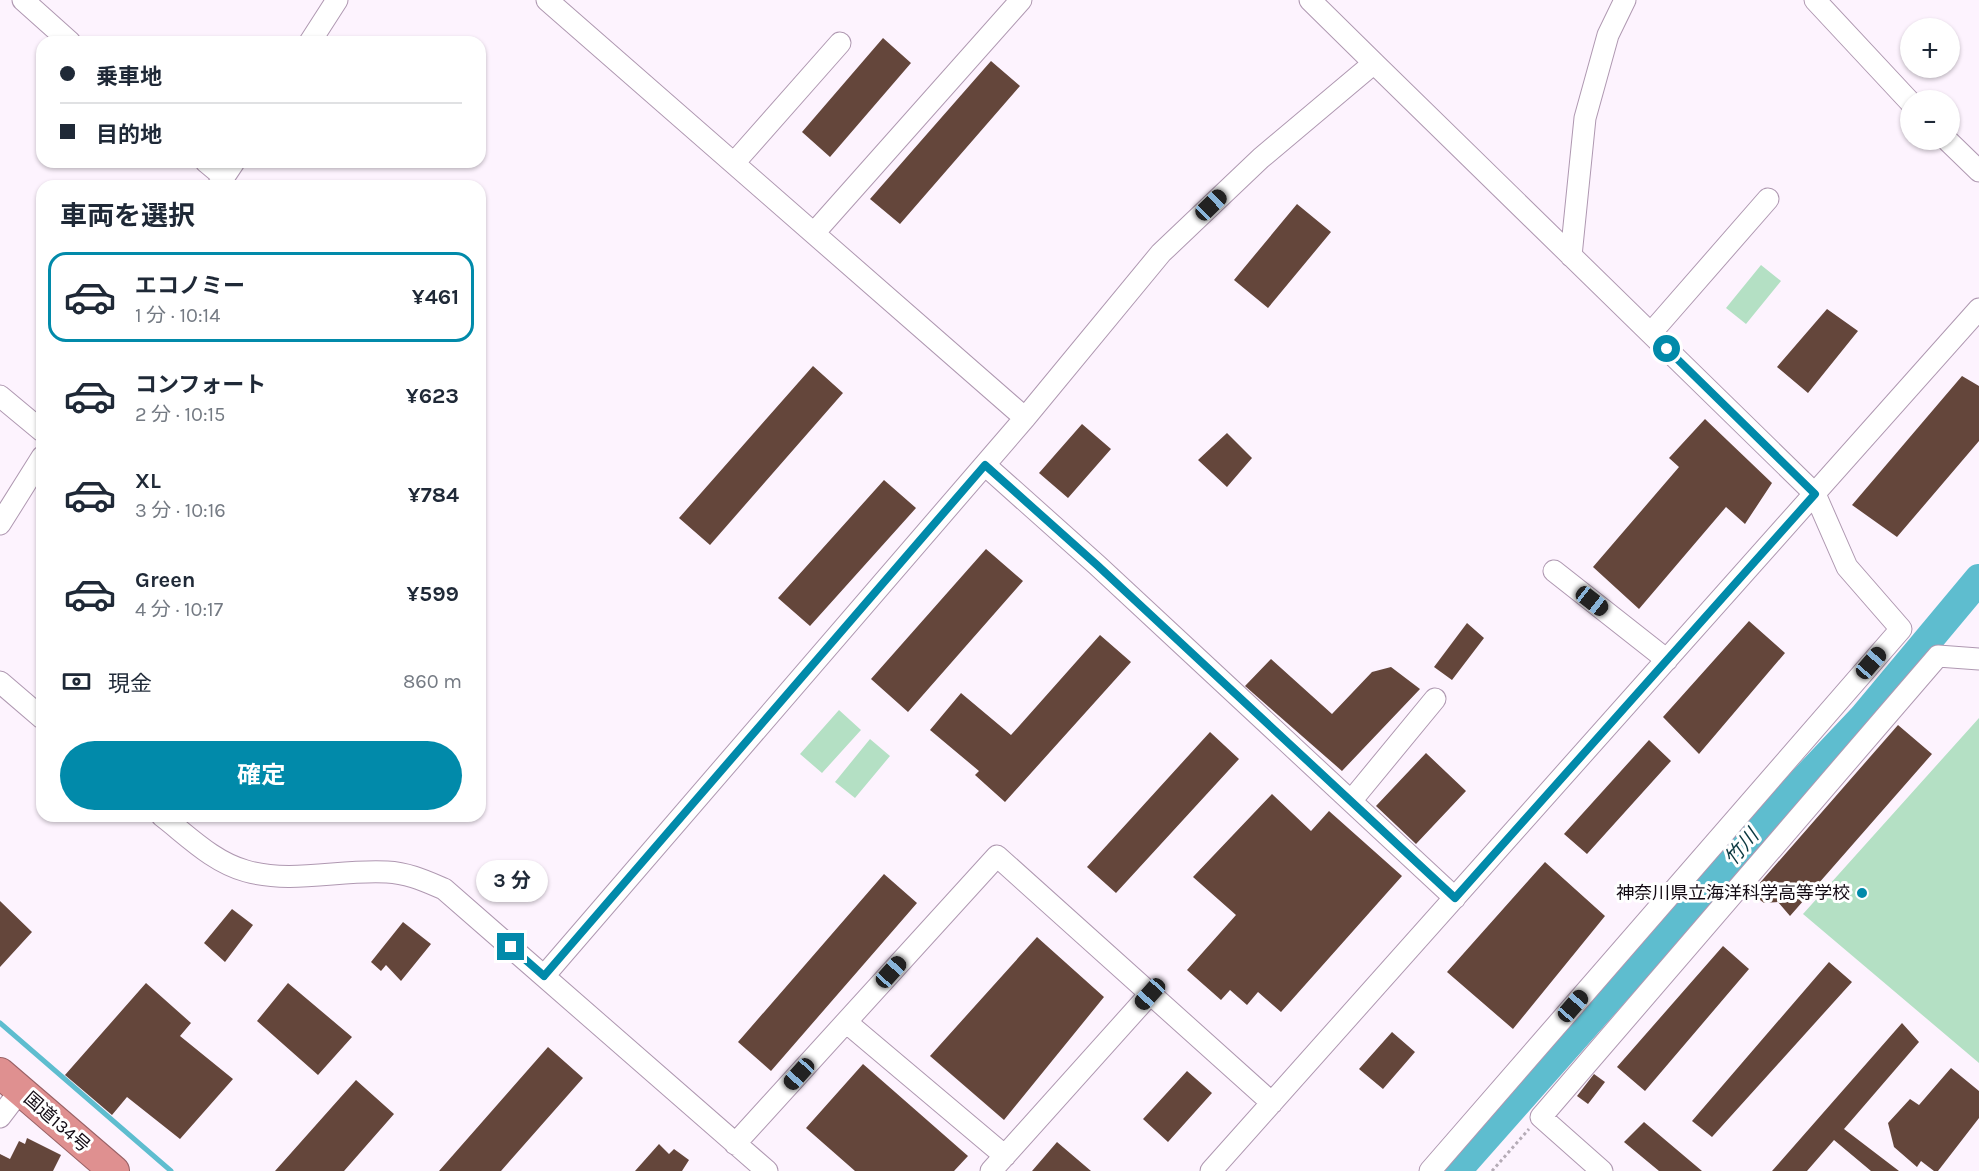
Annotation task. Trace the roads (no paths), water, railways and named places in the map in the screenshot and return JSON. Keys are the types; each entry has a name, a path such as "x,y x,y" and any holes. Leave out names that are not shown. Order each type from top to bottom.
{"highway":[{"name":"国道134号","path":"9,1081 114,1171"}],"street":[{"path":"23,0 63,36"},
{"path":"314,36 337,0"},
{"path":"547,0 1026,418"},
{"path":"814,233 1021,0"},
{"path":"1310,0 1815,494 1847,567 1901,629 1430,1171"},
{"path":"1571,256 1585,118 1608,36 1625,0"},
{"path":"1815,0 1900,91"},
{"path":"734,163 840,44"},
{"path":"544,976 1026,418 1161,253 1261,158 1374,63"},
{"path":"1957,150 1979,171"},
{"path":"1651,333 1768,199"},
{"path":"1211,1171 1979,309"},
{"path":"0,396 36,426"},
{"path":"985,465 1097,565 1455,898"},
{"path":"0,524 36,467"},
{"path":"1554,571 1667,660"},
{"path":"1602,1171 1541,1117 1938,656 1979,659"},
{"path":"0,682 36,713"},
{"path":"1351,801 1435,699"},
{"path":"170,822 218,860 246,871 279,876 387,872 416,877 444,889 767,1171"},
{"path":"735,1144 997,856 1272,1103"},
{"path":"846,1022 998,1163 1150,994"},
{"path":"0,1117 16,1096 9,1081"}],"waterway":[{"name":"竹川","path":"1456,1171 1761,826 1863,718 1979,579"},
{"path":"0,1023 171,1171"}],"place":[{"name":"神奈川県立海洋科学高等学校","path":"1862,893"}]}
